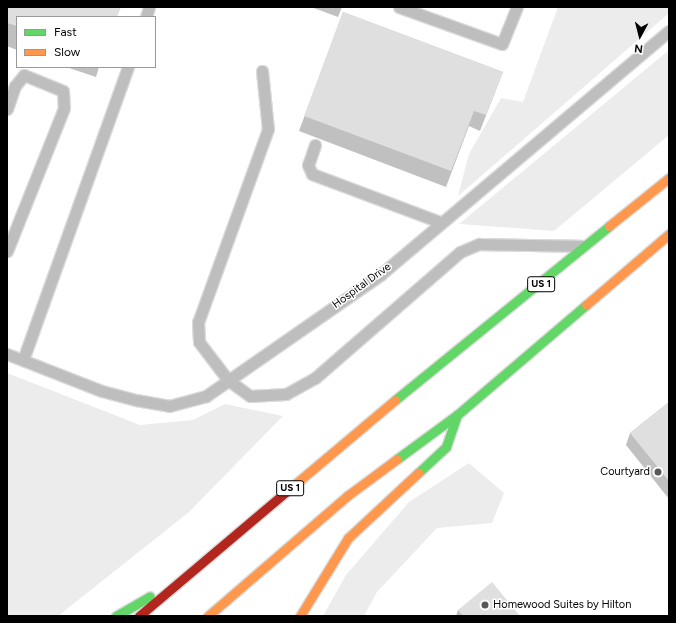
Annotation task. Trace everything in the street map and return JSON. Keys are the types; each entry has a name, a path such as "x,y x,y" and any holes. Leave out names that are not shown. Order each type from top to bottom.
{"highway":[{"name":"US 1","path":"139,616 410,387 588,246 669,178"},
{"path":"208,616 347,496 457,415 669,234"},
{"path":"300,616 348,538 446,447 457,415"},
{"path":"116,616 140,599 170,589"}],"lane":[{"path":"400,7 502,44 517,7"},
{"name":"Hospital Drive","path":"7,354 102,391 168,406 206,396 380,275 440,222 669,31"},
{"path":"22,360 128,68"},
{"path":"262,71 268,129 198,322 199,342 228,380 250,396 286,394 315,378 433,272 479,244 588,246"},
{"path":"7,109 16,86 24,75 63,91 64,108 7,251"},
{"path":"314,145 308,165 312,174 440,222"}],"shaded area":[{"path":"558,7 669,7 669,13 458,196 469,154 501,98 523,102"},
{"path":"669,50 669,135 554,231 459,224"},
{"path":"7,373 140,425 193,420 225,404 283,416 189,512 58,616 7,616"},
{"path":"469,463 504,493 492,523 437,528 377,592 364,616 323,616 346,575 409,502"}],"building":[{"path":"7,7 121,7 117,16 16,16 16,26 7,23"},
{"path":"343,12 503,72 486,115 474,111 451,171 304,116"},
{"name":"Courtyard","path":"669,402 669,481 630,433"},
{"path":"492,582 520,616 463,616 458,610"}],"traffic: fast":[{"path":"395,400 609,226"},
{"path":"397,459 457,415 586,305"},
{"path":"418,473 446,447 457,415"},
{"path":"116,616 150,596"}],"traffic: slow":[{"path":"609,226 669,178"},
{"path":"586,305 669,234"},
{"path":"287,491 395,400"},
{"path":"208,616 347,496 397,459"},
{"path":"300,616 348,538 418,473"}],"traffic: jam":[{"path":"139,616 287,491"}],"place":[{"name":"Courtyard","path":"658,472"},
{"name":"Homewood Suites by Hilton","path":"485,605"}]}
